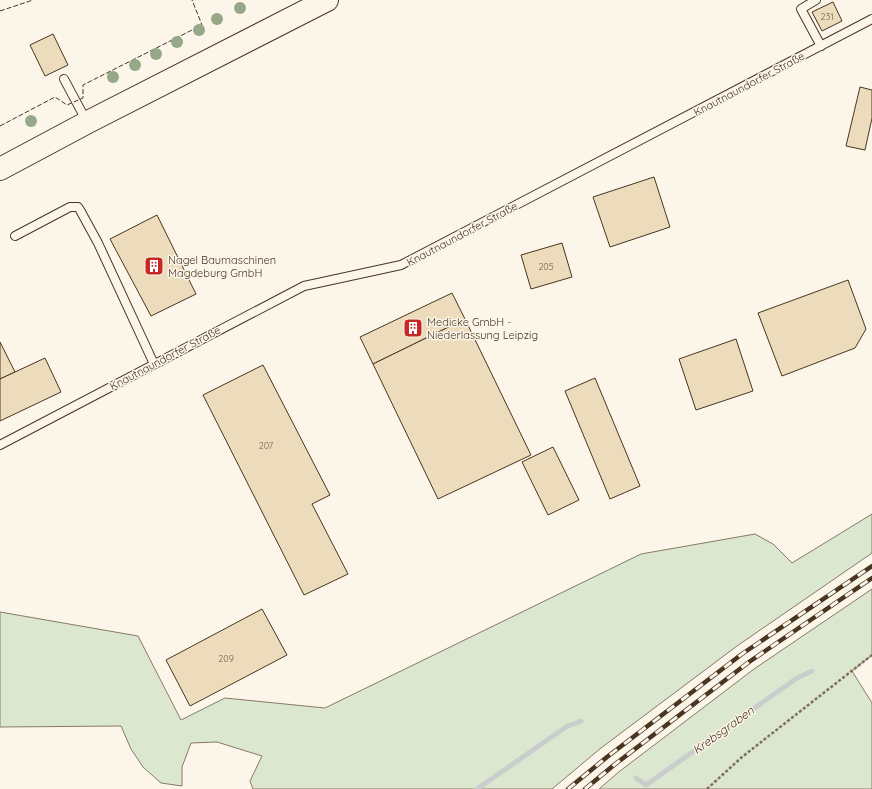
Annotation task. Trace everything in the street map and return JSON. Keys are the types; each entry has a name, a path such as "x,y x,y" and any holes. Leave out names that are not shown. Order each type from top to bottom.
{"main road":[{"path":"0,169 88,122 327,0"}],"lane":[{"path":"816,0 801,9 821,46"},
{"name":"Knautnaundorfer Straße","path":"0,445 304,286 402,265 872,19"},
{"path":"64,79 88,122"},
{"path":"15,236 70,207 78,208 98,243 154,364"}],"path":[{"path":"707,789 742,757 872,655"}],"green space":[{"path":"872,514 872,553 737,646 601,748 552,789 253,789 250,781 262,756 217,742 191,743 182,767 182,786 161,783 143,767 131,749 121,726 0,727 0,612 138,636 181,720 225,698 325,708 641,554 755,534 773,544 792,563"},
{"path":"872,589 872,655 852,671 872,703 872,789 599,789 620,771 754,669"}],"building":[{"path":"833,2 842,21 822,31 812,12"},
{"path":"53,34 68,65 45,76 30,45"},
{"path":"860,87 872,90 872,118 865,150 846,146"},
{"path":"654,177 670,227 610,247 593,197"},
{"name":"Nagel Baumaschinen Magdeburg GmbH","path":"157,215 196,294 151,316 110,239"},
{"path":"562,243 572,277 531,289 521,255"},
{"path":"848,280 866,329 855,348 782,376 758,313"},
{"name":"Medicke GmbH - Niederlassung Leipzig","path":"452,293 465,319 373,364 360,337"},
{"path":"465,319 531,455 438,499 373,364"},
{"path":"736,339 753,391 696,410 679,359"},
{"path":"0,342 15,372 0,379"},
{"path":"45,358 61,392 0,421 0,379"},
{"path":"263,365 330,495 312,504 348,574 304,595 203,395"},
{"path":"595,378 640,486 610,499 565,391"},
{"path":"553,447 579,500 548,515 522,462"},
{"path":"262,609 287,655 190,706 166,660"}],"waterway":[{"name":"Krebsgraben","path":"636,778 646,785 797,678 812,671"},
{"name":"Krebsgraben","path":"477,789 566,727 581,721"}],"railway":[{"path":"568,789 607,757 742,654 872,566"},
{"path":"585,789 614,765 749,662 872,578"}],"fence":[{"path":"0,11 33,0"},
{"path":"0,126 55,97 67,105 83,98 83,85 202,25 192,0"}],"place":[{"name":"Nagel Baumaschinen Magdeburg GmbH","path":"154,266"},
{"name":"Medicke GmbH - Niederlassung Leipzig","path":"413,328"}]}
